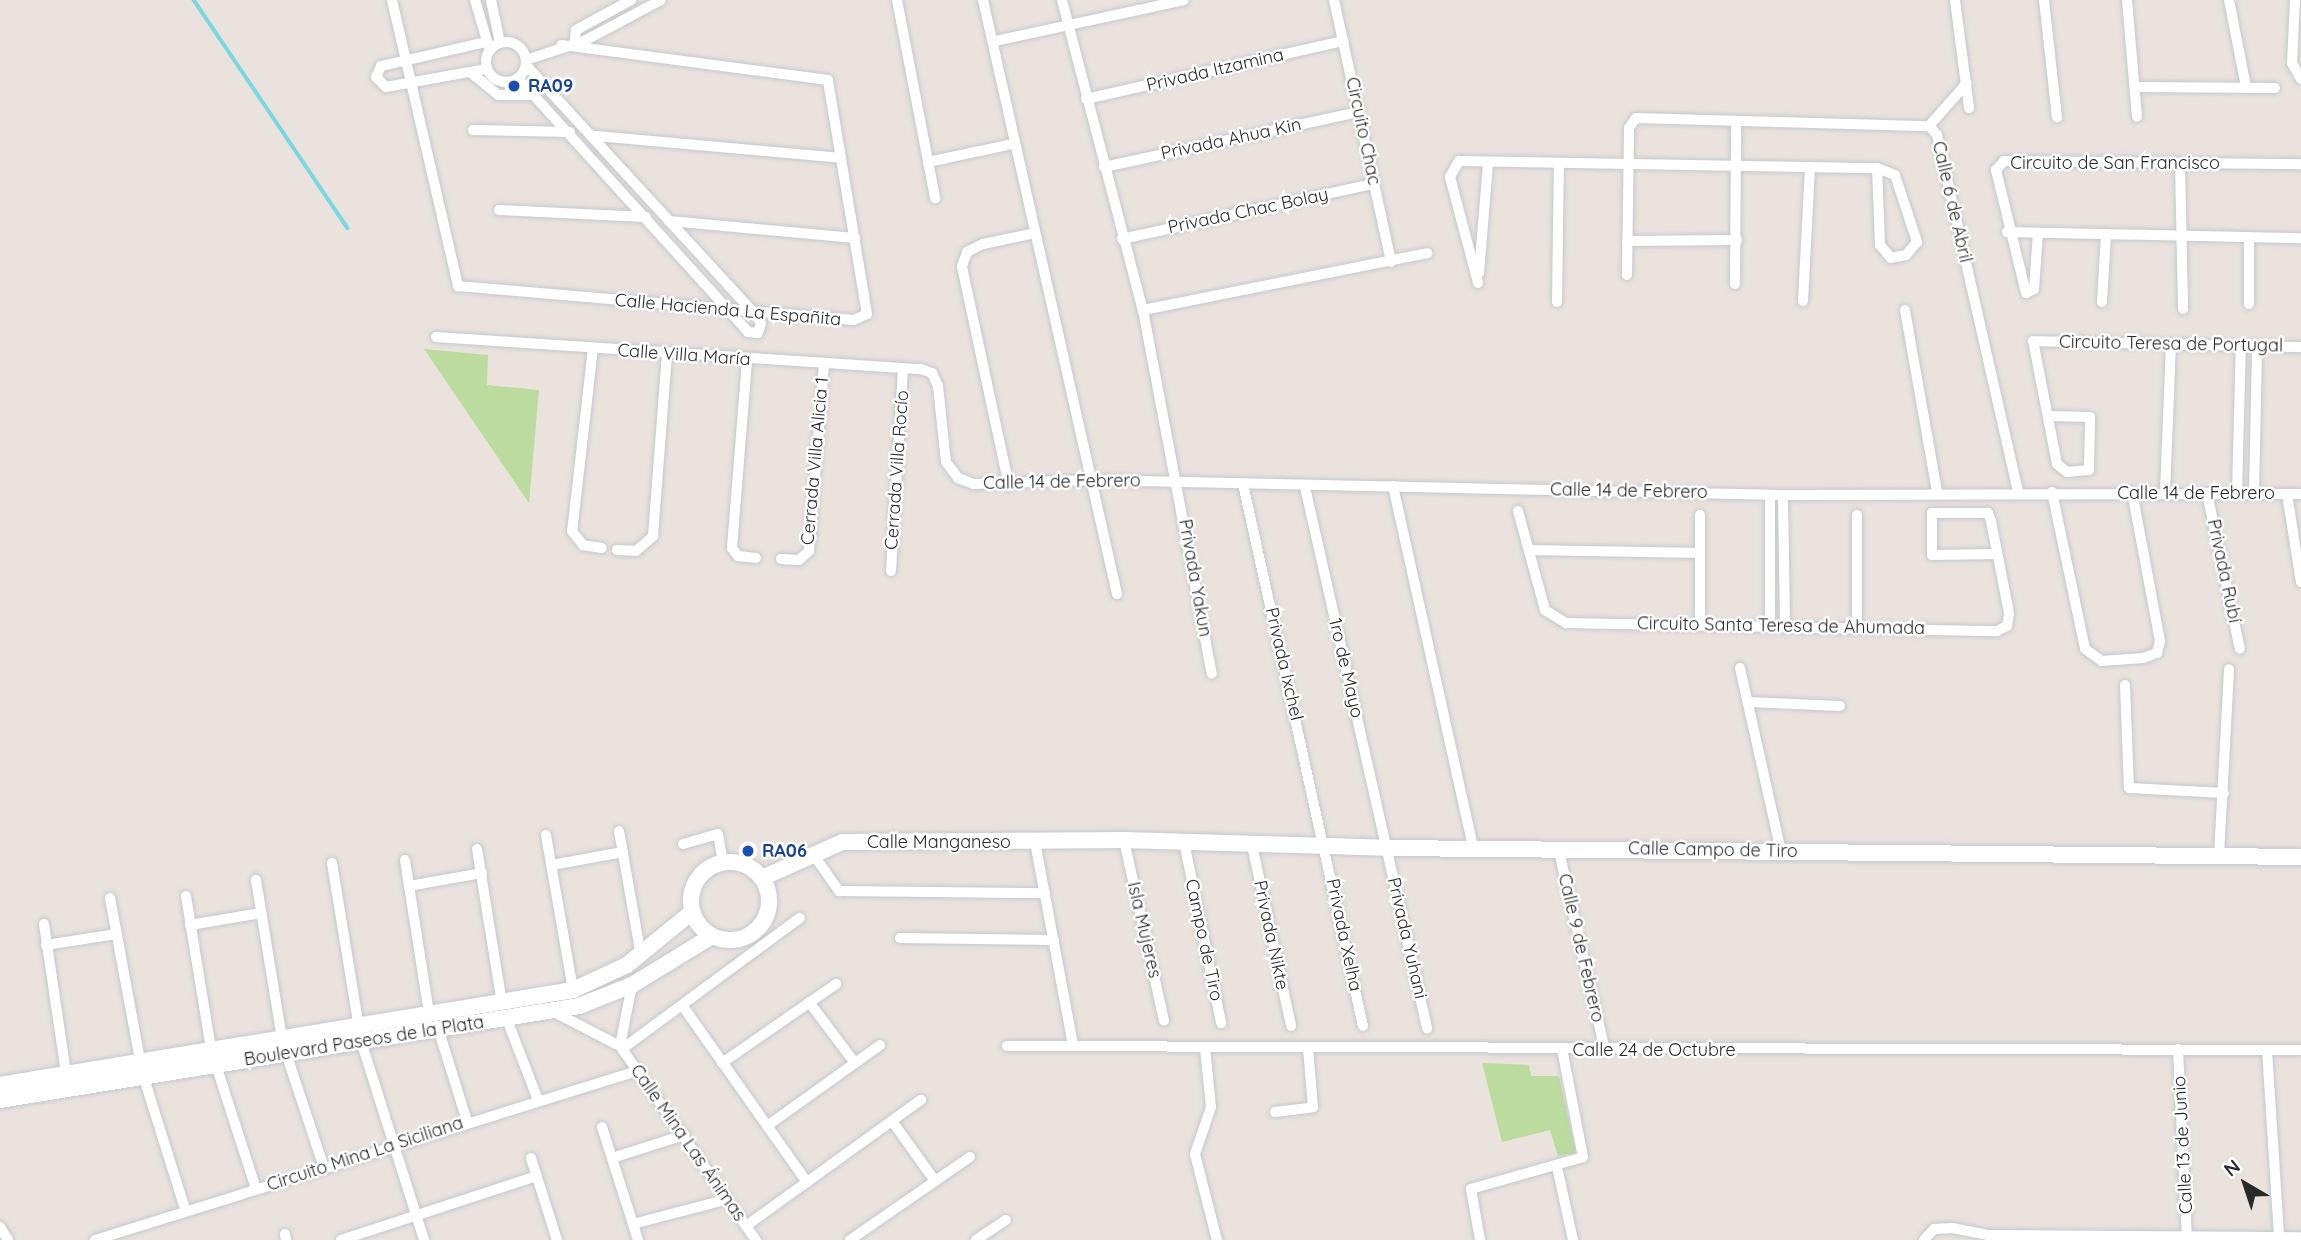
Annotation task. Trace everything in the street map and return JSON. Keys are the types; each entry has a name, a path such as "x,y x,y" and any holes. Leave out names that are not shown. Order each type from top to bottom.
{"street":[{"name":"Calle Hacienda La Españita","path":"392,0 458,286 853,320 867,314 841,158 833,88 820,74 561,45"},
{"path":"475,0 488,46 486,69"},
{"path":"491,0 500,43"},
{"path":"575,39 576,30 631,0"},
{"path":"486,69 500,82 518,78 526,63 575,39 583,41 661,0"},
{"path":"897,0 935,198"},
{"path":"983,0 995,41 1013,144 1094,480 1117,594"},
{"name":"Privada Yakun","path":"1062,0 1122,239 1143,310 1178,481 1212,674"},
{"path":"995,41 1068,22 1184,0"},
{"name":"Circuito Chac","path":"1334,0 1391,261"},
{"path":"1955,0 1969,108"},
{"path":"2044,0 2057,117"},
{"path":"2127,0 2137,117"},
{"path":"2229,0 2246,88"},
{"path":"2295,0 2292,64 2301,79"},
{"name":"Privada Itzamina","path":"1086,99 1344,41"},
{"path":"486,69 386,88 376,78 381,66 500,43 517,45 526,63 596,136 669,221 753,312 761,323 758,333 748,332 570,132 518,78"},
{"path":"470,72 498,95 534,95"},
{"path":"1929,126 1966,83"},
{"path":"2135,87 2275,88"},
{"name":"Privada Ahua Kin","path":"1104,167 1359,112"},
{"path":"1735,284 1739,165 1737,121"},
{"name":"Calle 6 de Abril","path":"1628,166 1632,122 1737,121 1929,126 1937,135 2018,492"},
{"path":"473,130 570,132"},
{"path":"596,136 841,158"},
{"path":"928,162 1013,144"},
{"path":"1488,164 1478,283 1450,167 1459,161 1488,164 1877,168 1895,175 1913,231 1914,251 1906,255 1891,258 1880,245 1877,168"},
{"name":"Circuito de San Francisco","path":"2007,232 1996,170 2004,161 2301,164"},
{"path":"2180,163 2183,309"},
{"path":"1557,302 1559,164"},
{"path":"1627,275 1628,166"},
{"path":"1803,301 1810,167"},
{"name":"Privada Chac Bolay","path":"1122,239 1373,184"},
{"path":"499,211 646,218"},
{"path":"669,221 855,238"},
{"path":"2038,233 2034,289 2026,293 2007,232 2301,238"},
{"path":"1009,486 962,266 967,252 983,244 1034,233"},
{"path":"2102,302 2106,234"},
{"path":"2249,237 2249,304"},
{"path":"1627,241 1737,240"},
{"path":"1143,310 1427,253"},
{"path":"1905,310 1937,492"},
{"name":"Calle Villa María","path":"436,337 667,356 903,369 932,373 946,461 958,478"},
{"name":"Circuito Teresa de Portugal","path":"2050,416 2090,417 2089,470 2067,472 2057,464 2050,416 2033,341 2301,347"},
{"path":"2165,493 2171,344"},
{"path":"2237,493 2241,345"},
{"path":"2254,493 2257,346"},
{"path":"593,348 572,531 583,545 602,548"},
{"path":"617,550 649,544 667,356"},
{"path":"747,360 732,548 738,556 756,558"},
{"name":"Cerrada Villa Alicia 1","path":"781,559 805,557 824,365"},
{"name":"Cerrada Villa Rocío","path":"891,571 903,369"},
{"name":"Calle 14 de Febrero","path":"958,478 1009,486 1094,480 1305,487 1393,486 1770,495 1937,492 2301,494"},
{"name":"Privada Ixchel","path":"1243,484 1324,843"},
{"path":"1393,486 1474,848"},
{"name":"1ro de Mayo","path":"1305,487 1387,848"},
{"path":"2052,492 2085,649 2102,661 2143,658 2157,653 2160,641 2132,492"},
{"name":"Privada Rubí","path":"2207,493 2240,649"},
{"path":"2287,494 2299,554 2301,582"},
{"path":"1770,495 1770,625"},
{"path":"1783,495 1785,625"},
{"path":"1518,511 1531,550 1699,553"},
{"path":"1932,513 1988,513 1997,554 1932,555 1932,513"},
{"path":"1700,515 1700,625"},
{"path":"1857,515 1857,625"},
{"name":"Circuito Santa Teresa de Ahumada","path":"1531,550 1545,610 1553,619 1700,625 1857,625 1997,631 2007,626 1997,554"},
{"path":"1741,668 1781,851"},
{"path":"2219,855 2229,669"},
{"path":"2125,685 2129,788 2224,793"},
{"path":"1749,702 1840,706"},
{"path":"619,831 641,956"},
{"path":"683,844 718,834 723,862"},
{"path":"546,835 573,990"},
{"name":"Calle Campo de Tiro","path":"1124,840 1186,850 1324,843 1387,848 1558,847 2301,857"},
{"name":"Calle Manganeso","path":"762,878 842,842 1124,840"},
{"name":"Isla Mujeres","path":"1124,840 1164,1021"},
{"path":"1035,842 1073,1045"},
{"name":"Privada Xelha","path":"1324,843 1363,1026"},
{"name":"Privada Nikte","path":"1252,845 1291,1026"},
{"name":"Calle 9 de Febrero","path":"1558,847 1605,1050"},
{"name":"Privada Yuhani","path":"1387,848 1427,1028"},
{"path":"478,849 504,1010 538,1100"},
{"name":"Campo de Tiro","path":"1186,850 1221,1023"},
{"path":"552,865 623,852"},
{"path":"405,860 429,1014"},
{"path":"818,861 839,891 1045,892"},
{"path":"723,862 745,864 762,878 769,911 756,931 735,940 712,936 692,912 700,875 723,862"},
{"path":"332,863 360,1033 425,1240"},
{"path":"409,886 482,873"},
{"path":"256,880 284,1045 324,1168"},
{"path":"186,896 211,1049"},
{"path":"110,898 142,1068 184,1209"},
{"name":"Boulevard Paseos de la Plata","path":"542,1007 641,956 692,912"},
{"path":"190,925 261,913"},
{"path":"621,1048 800,918"},
{"path":"44,924 66,1073"},
{"path":"46,945 116,934"},
{"name":"Boulevard Paseos de la Plata","path":"360,1033 429,1014 542,1007 632,985 712,936"},
{"path":"900,938 1054,940"},
{"path":"722,1063 835,984"},
{"name":"Calle Mina Las Ánimas","path":"621,1048 632,985"},
{"path":"810,1002 855,1063"},
{"path":"682,1005 807,1182"},
{"name":"Calle Mina Las Ánimas","path":"542,1007 621,1048 756,1240"},
{"name":"Boulevard Paseos de la Plata","path":"0,1100 142,1068 211,1049 284,1045 360,1033 438,1028 504,1010"},
{"path":"438,1028 467,1121"},
{"name":"Boulevard Paseos de la Plata","path":"0,1085 66,1073 216,1065 284,1045"},
{"path":"767,1126 880,1045"},
{"name":"Calle 24 de Octubre","path":"1007,1045 1605,1050 2301,1050"},
{"path":"1205,1048 1211,1107 1195,1154 1217,1240"},
{"path":"1275,1112 1313,1107 1308,1048"},
{"path":"1480,1240 1471,1189 1574,1163 1585,1152 1562,1049"},
{"name":"Calle 13 de Junio","path":"2178,1049 2187,1237"},
{"path":"2267,1050 2279,1237"},
{"path":"216,1065 256,1189"},
{"name":"Circuito Mina La Siciliana","path":"95,1240 184,1209 637,1071"},
{"path":"747,1226 921,1100"},
{"path":"891,1121 935,1181"},
{"path":"602,1127 638,1240"},
{"path":"612,1158 684,1135"},
{"path":"850,1240 970,1157"},
{"path":"531,1158 557,1240"},
{"path":"1557,1167 1573,1240"},
{"path":"341,1240 537,1176"},
{"path":"634,1224 728,1199"},
{"path":"977,1240 1006,1220"},
{"path":"0,1227 8,1240"},
{"path":"1924,1240 1934,1229 1988,1238 2301,1237"}],"green space":[{"path":"424,349 488,355 487,385 539,390 529,503"},
{"path":"1482,1063 1529,1065 1531,1076 1559,1076 1576,1153 1558,1156 1550,1130 1502,1142"}],"waterway":[{"path":"194,0 348,228"}],"place":[{"name":"RA09","path":"514,86"},
{"name":"RA06","path":"748,851"}]}
